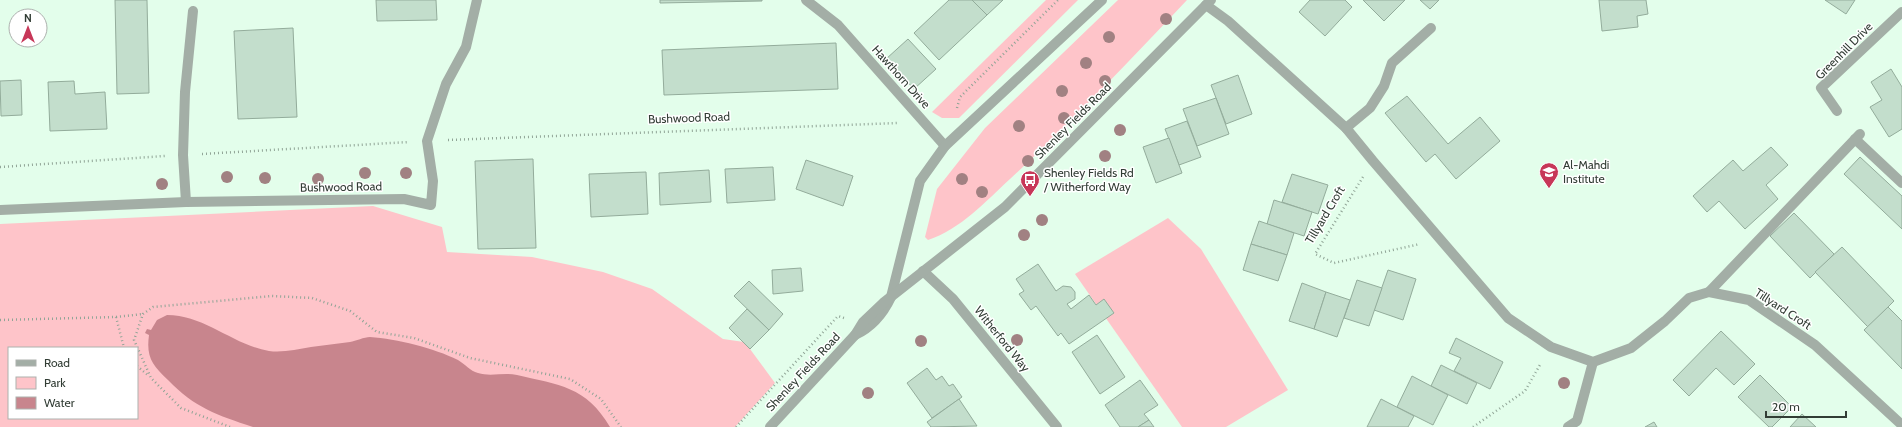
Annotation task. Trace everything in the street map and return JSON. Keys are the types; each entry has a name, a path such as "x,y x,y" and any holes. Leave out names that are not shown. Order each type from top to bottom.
{"street":[{"name":"Bushwood Road","path":"0,210 186,202 404,199 431,205 433,181 427,141 446,84 466,47 478,0"},
{"name":"Hawthorn Drive","path":"806,0 838,25 945,146"},
{"name":"Shenley Fields Road","path":"856,335 867,330 885,310 891,297 920,181 945,146 1102,0"},
{"name":"Shenley Fields Road","path":"770,427 856,335 863,322 923,271 1005,207 1208,3"},
{"path":"1208,3 1346,128 1508,318 1550,347 1593,362 1577,421 1568,427"},
{"path":"186,202 183,155 185,92 193,11"},
{"name":"Greenhill Drive","path":"1837,111 1821,88 1902,12"},
{"path":"1346,128 1370,108 1384,86 1392,64 1431,28"},
{"path":"1708,292 1858,136 1902,183"},
{"name":"Witherford Way","path":"923,271 953,298 1057,427"},
{"name":"Tillyard Croft","path":"1593,362 1631,348 1665,321 1689,298 1708,292 1749,300 1815,345 1902,425"}],"path":[{"path":"956,111 960,97 1058,0"},
{"name":"Bushwood Road","path":"0,167 427,141 898,123 904,125"},
{"name":"Tillyard Croft","path":"1373,161 1315,254 1334,263 1440,240"},
{"path":"0,320 116,317 143,314 153,307 264,297 312,298 350,311 377,332 414,338 470,358 570,379 601,399 621,427"},
{"path":"137,347 134,340 143,314"},
{"path":"736,427 838,316 863,322"},
{"path":"116,317 124,347"},
{"path":"1474,427 1525,392 1550,347"},
{"path":"138,349 151,378"},
{"path":"138,367 181,408 230,427"}],"green space":[{"path":"1046,0 1078,0 959,118 942,118 932,112"},
{"path":"1118,0 1187,0 1078,113 982,206 951,229 928,240 925,237 937,189 985,128"},
{"path":"373,206 442,227 447,252 532,257 603,272 652,289 723,339 744,342 775,383 735,427 0,427 0,224"},
{"path":"1168,218 1201,249 1288,390 1226,427 1182,427 1075,274"}],"water":[{"path":"167,315 181,316 194,320 243,343 269,351 280,352 350,342 370,337 415,345 458,360 472,371 478,373 488,375 517,375 570,389 591,403 601,413 610,427 253,427 228,419 197,404 178,390 154,365 148,349 149,335 145,333 147,329 151,330 157,320"}],"building":[{"path":"115,0 147,0 149,93 117,94"},
{"path":"376,0 436,0 437,20 377,21"},
{"path":"660,0 762,0 762,1 660,3"},
{"path":"949,0 972,0 987,15 939,60 914,33"},
{"path":"972,0 1003,0 987,15"},
{"path":"1310,0 1345,0 1352,7 1325,36 1299,12"},
{"path":"1363,0 1405,0 1384,21"},
{"path":"1420,0 1439,0 1430,9"},
{"path":"1599,0 1646,0 1648,14 1637,16 1638,27 1602,31"},
{"path":"1825,0 1855,0 1846,14"},
{"path":"293,28 297,117 238,119 234,31"},
{"path":"908,39 936,69 914,89 886,59"},
{"path":"836,43 838,89 664,95 662,50"},
{"path":"1891,69 1902,87 1902,129 1889,137 1870,107 1882,100 1871,82"},
{"path":"1238,75 1252,114 1226,124 1211,85"},
{"path":"21,80 22,115 1,116 0,81"},
{"path":"74,81 75,94 105,92 107,129 50,131 48,82"},
{"path":"1407,96 1448,144 1480,117 1500,141 1456,179 1435,154 1426,162 1385,113"},
{"path":"1216,98 1229,134 1197,146 1183,109"},
{"path":"1187,121 1201,157 1179,165 1165,129"},
{"path":"1169,138 1182,173 1156,183 1143,147"},
{"path":"1771,147 1788,165 1766,185 1778,199 1745,229 1719,201 1707,212 1693,196 1733,160 1743,171"},
{"path":"1860,157 1902,196 1902,229 1844,174"},
{"path":"533,159 536,248 478,249 475,161"},
{"path":"806,160 853,176 843,206 796,189"},
{"path":"773,167 775,200 727,203 725,169"},
{"path":"709,170 711,202 660,205 659,173"},
{"path":"646,172 648,214 591,217 589,174"},
{"path":"1292,174 1328,185 1318,214 1282,202"},
{"path":"1274,200 1312,212 1304,236 1267,224"},
{"path":"1794,213 1834,254 1810,278 1770,236"},
{"path":"1259,221 1294,233 1287,255 1251,244"},
{"path":"1251,244 1287,255 1278,281 1243,270"},
{"path":"1842,247 1894,301 1868,327 1815,272"},
{"path":"1038,264 1056,291 1063,286 1071,287 1075,292 1075,299 1067,304 1071,309 1089,295 1096,305 1104,299 1114,313 1069,344 1061,333 1058,336 1036,306 1031,310 1019,294 1024,291 1016,279"},
{"path":"801,268 803,291 773,294 772,270"},
{"path":"1388,270 1416,279 1403,320 1374,310"},
{"path":"1357,280 1382,288 1369,326 1344,318"},
{"path":"749,281 783,314 769,330 734,296"},
{"path":"1302,283 1326,292 1314,329 1289,321"},
{"path":"1326,292 1350,300 1337,337 1314,329"},
{"path":"1888,307 1902,321 1902,369 1864,330"},
{"path":"747,309 769,330 750,349 729,328"},
{"path":"1721,331 1755,364 1734,385 1716,368 1689,396 1673,380"},
{"path":"1097,335 1125,377 1100,394 1072,352"},
{"path":"1456,338 1503,362 1490,389 1454,371 1461,358 1449,353"},
{"path":"1441,365 1477,383 1467,404 1431,386"},
{"path":"927,368 936,380 942,376 949,386 953,384 962,397 932,418 907,383"},
{"path":"1760,375 1792,407 1772,427 1769,427 1738,397"},
{"path":"1412,376 1448,395 1433,425 1397,407"},
{"path":"1140,380 1158,405 1144,414 1149,420 1138,427 1120,427 1105,405"},
{"path":"959,399 977,426 931,427 927,422"},
{"path":"1381,399 1414,416 1408,427 1367,427"},
{"path":"1802,414 1816,427 1790,427"},
{"path":"1149,420 1154,427 1138,427"},
{"path":"1654,422 1657,427 1645,427"}],"place":[{"name":"Al-Mahdi Institute","path":"1549,189"},
{"name":"Shenley Fields Rd / Witherford Way","path":"1030,197"}]}
